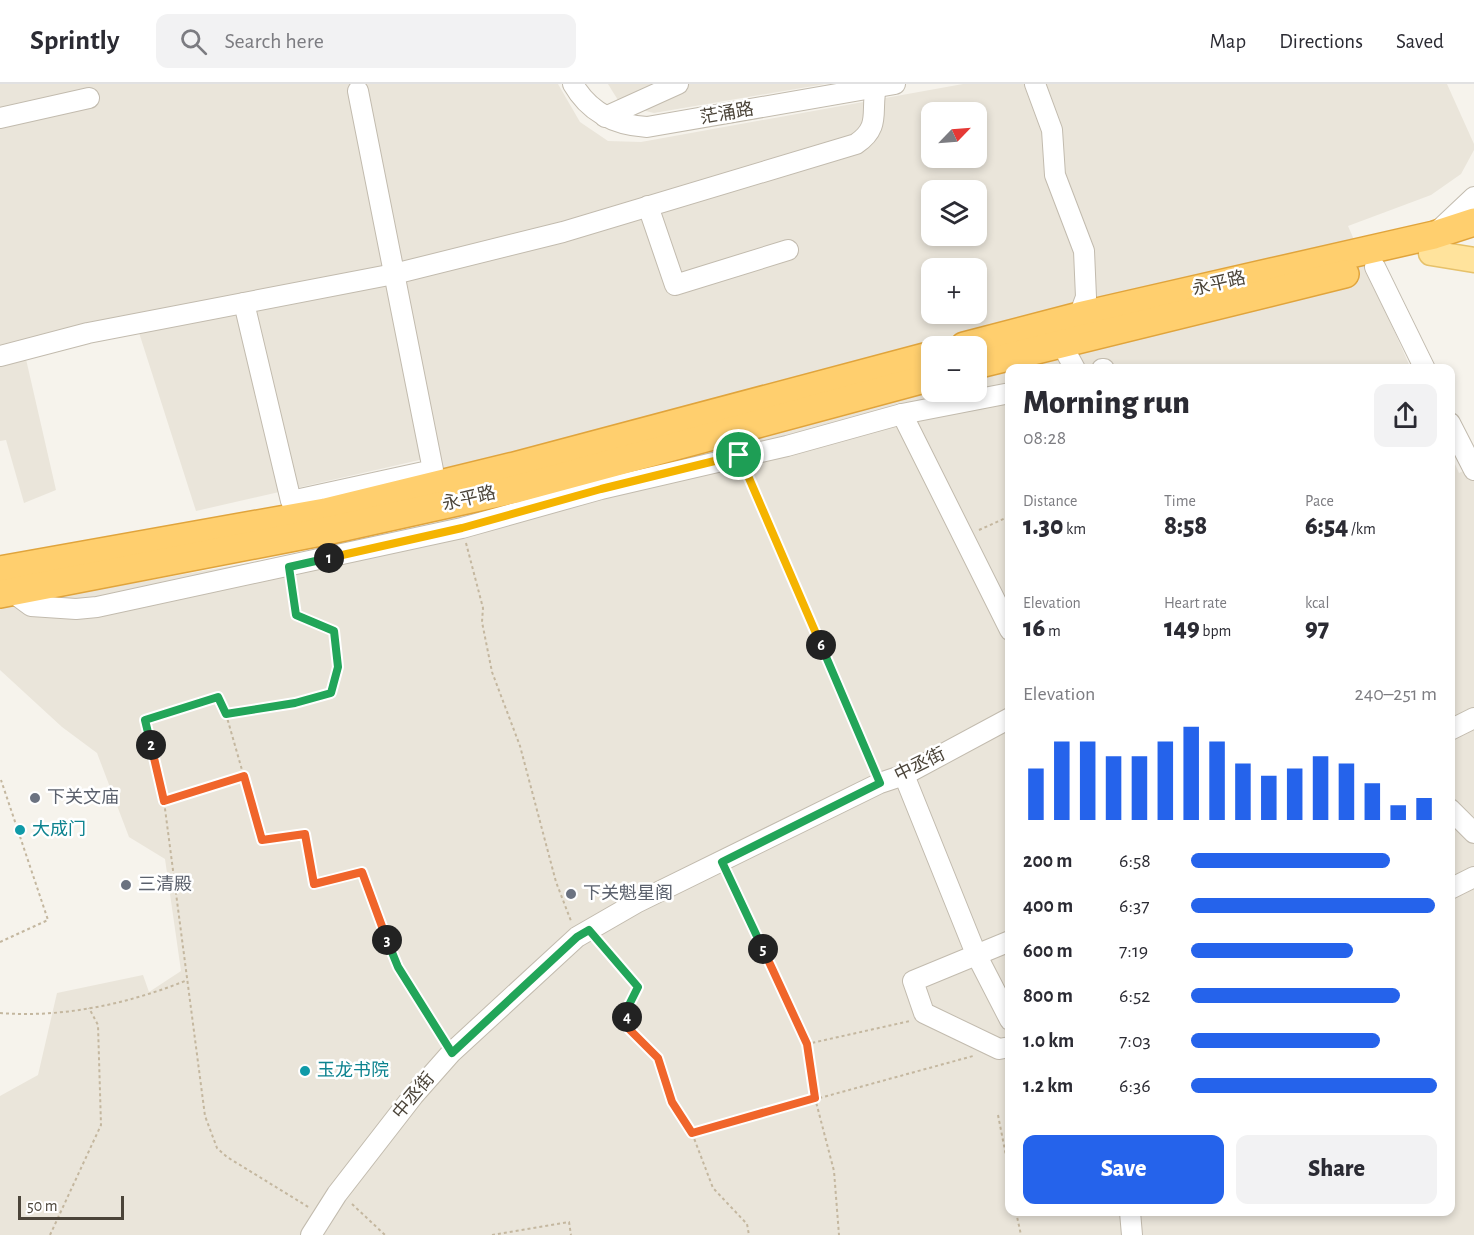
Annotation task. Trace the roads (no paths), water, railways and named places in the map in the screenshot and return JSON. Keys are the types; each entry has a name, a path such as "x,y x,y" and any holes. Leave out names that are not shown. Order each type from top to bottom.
{"highway":[{"name":"永平路","path":"987,343 1075,332 1375,267 1432,244 1474,222"},
{"name":"永平路","path":"987,361 1075,332 1432,244 1474,241"},
{"name":"永平路","path":"4,585 325,512 921,358"},
{"name":"永平路","path":"4,585 326,531 516,489 921,380"}],"main road":[{"path":"1432,244 1474,260"}],"street":[{"name":"茫涌路","path":"573,84 587,104 605,117 634,127 647,127 883,85"},
{"path":"605,117 678,84"},
{"path":"1035,84 1052,130 1054,175 1084,251 1086,297 1075,332 1075,364"},
{"path":"1,351 394,274 563,232 856,144 869,136 883,85"},
{"path":"244,303 291,501 433,470 358,91"},
{"path":"0,118 89,98"},
{"path":"1432,244 1474,196"},
{"path":"648,206 675,285 788,250"},
{"path":"1375,267 1423,364"},
{"path":"4,585 31,606 76,609 289,567 462,528 601,489 739,455 787,446 902,414 1005,394"},
{"path":"902,414 1005,620"},
{"path":"1455,434 1466,459"},
{"path":"1455,728 1474,718"},
{"name":"中丞街","path":"311,1235 322,1215 412,1096 452,1053 583,934 636,903 880,783 904,775 1005,721"},
{"path":"904,775 976,954 1005,1010"},
{"path":"1455,814 1474,832"},
{"path":"1455,886 1474,877"},
{"path":"1004,1048 924,1013 913,981 1005,943"},
{"path":"1130,1216 1132,1235"}],"place":[{"name":"下关文庙","path":"35,798"},
{"name":"大成门","path":"20,830"},
{"name":"三清殿","path":"126,885"},
{"name":"下关魁星阁","path":"571,894"},
{"name":"玉龙书院","path":"305,1071"}]}
